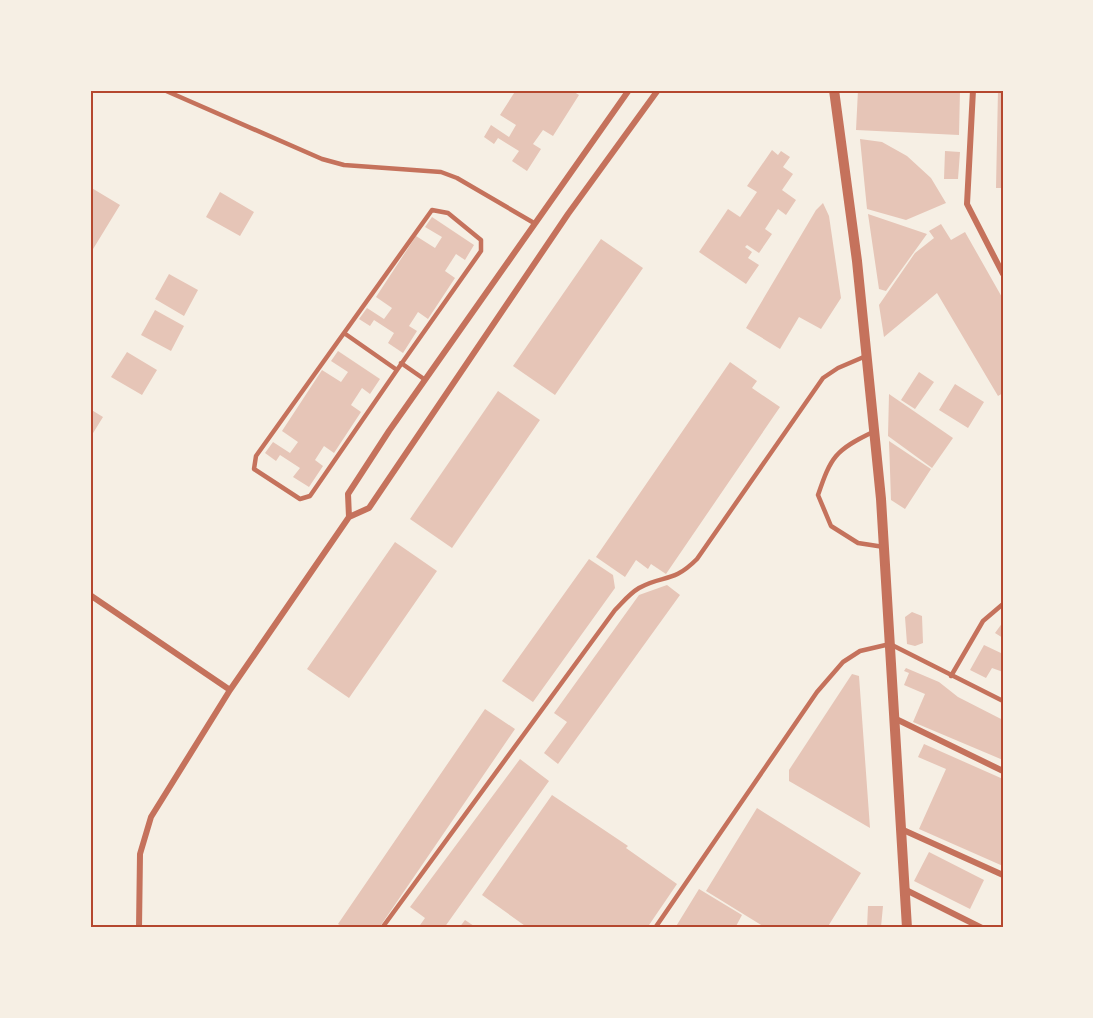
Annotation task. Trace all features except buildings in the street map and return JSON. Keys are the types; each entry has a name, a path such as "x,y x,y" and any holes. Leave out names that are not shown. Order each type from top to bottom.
{"street":[{"path":"349,517 348,494 424,379 629,90"},
{"path":"139,928 140,854 151,817 230,690 349,517 369,508 568,214 658,90"},
{"path":"834,90 874,431 884,547 907,928"},
{"path":"974,90 966,204 1003,274"},
{"path":"90,595 230,690"},
{"path":"894,717 1003,771"},
{"path":"901,829 1003,875"},
{"path":"904,889 981,928"}],"lane":[{"path":"164,90 322,159 344,165 441,172 457,178 534,223"},
{"path":"432,210 448,213 481,240 481,251 401,363 310,496 300,499 255,469 256,456 432,210"},
{"path":"344,333 397,370"},
{"path":"382,928 615,610 641,587 682,573 697,559 823,378 838,368 866,356"},
{"path":"401,363 424,379"},
{"path":"874,431 849,443 830,461 818,495 831,526 858,543 884,547"},
{"path":"951,676 983,621 1003,604"},
{"path":"655,928 817,692 843,662 860,651 890,644 1003,701"}]}
